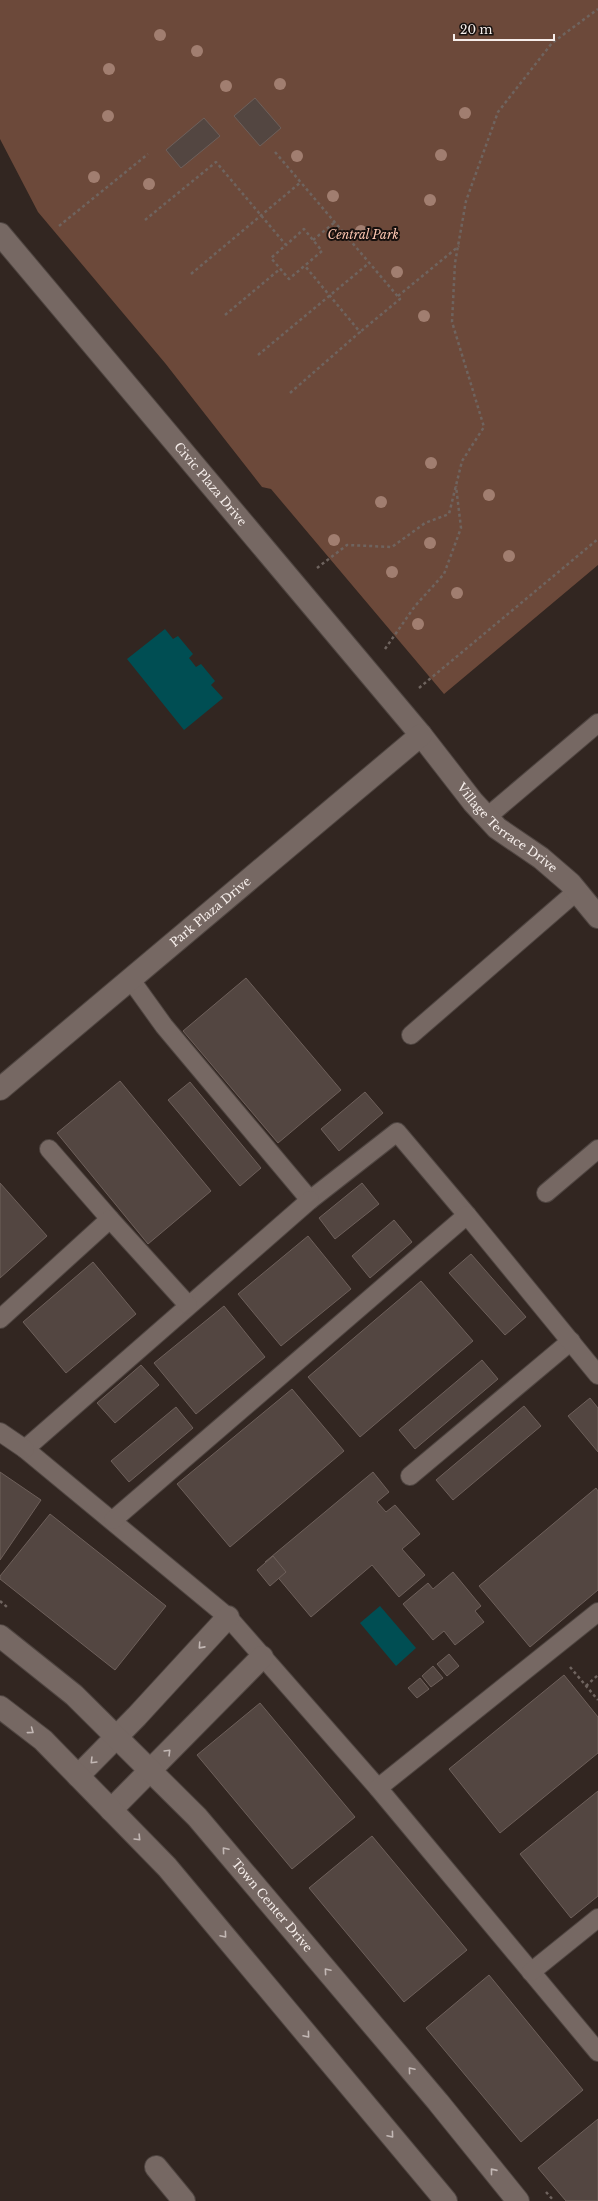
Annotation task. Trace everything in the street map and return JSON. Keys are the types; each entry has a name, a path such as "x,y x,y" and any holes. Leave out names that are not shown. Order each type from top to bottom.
{"street":[{"name":"Civic Plaza Drive","path":"0,234 421,734"},
{"name":"Village Terrace Drive","path":"421,734 497,828 541,858 577,891 598,917"},
{"name":"Park Plaza Drive","path":"0,1089 421,734"},
{"path":"78,1776 228,1617"},
{"name":"Town Center Drive","path":"0,1636 74,1696 117,1736 202,1823 438,2102 518,2201"},
{"path":"111,1810 262,1656"},
{"path":"0,1707 43,1740 167,1867 446,2201"},
{"path":"156,2167 184,2201"}],"lane":[{"path":"487,817 598,723"},
{"path":"411,1035 577,891"},
{"path":"131,980 164,1026 310,1200"},
{"path":"25,1448 310,1200 397,1132 598,1375"},
{"path":"49,1150 188,1305"},
{"path":"546,1193 598,1150"},
{"path":"113,1520 467,1215"},
{"path":"0,1318 110,1219"},
{"path":"410,1476 571,1341"},
{"path":"0,1432 25,1448 228,1617 378,1788 598,2052"},
{"path":"378,1788 598,1612"},
{"path":"531,1972 598,1918"}],"path":[{"path":"295,585 347,544 392,547 425,523 449,514 462,461 484,427 452,322 455,263 466,201 498,112 552,43 598,8"},
{"path":"275,152 400,299 290,393"},
{"path":"59,226 148,154"},
{"path":"145,220 216,162 286,245"},
{"path":"191,274 301,182"},
{"path":"313,240 335,222"},
{"path":"304,229 313,240 322,251 289,279 271,258 304,229"},
{"path":"398,296 459,246"},
{"path":"258,355 369,263"},
{"path":"305,266 360,332"},
{"path":"225,315 280,269"},
{"path":"368,672 415,606 444,574 461,528 456,484"},
{"path":"398,707 598,539"},
{"path":"550,1650 572,1669 598,1700"},
{"path":"586,1686 598,1675"}],"green space":[{"name":"Central Park","path":"0,0 598,0 598,565 444,694 271,489 262,487 165,363 38,212 0,139"}],"water":[{"path":"165,629 173,639 178,636 193,654 189,658 196,667 201,664 215,681 211,685 223,698 184,730 127,659"},
{"path":"380,1606 416,1648 396,1666 360,1623"}],"building":[{"path":"255,98 281,128 260,146 234,116"},
{"path":"204,118 220,136 181,168 166,150"},
{"path":"246,978 341,1090 278,1143 183,1031"},
{"path":"120,1081 211,1191 148,1244 57,1133"},
{"path":"190,1082 261,1168 240,1186 168,1100"},
{"path":"365,1092 383,1113 339,1151 321,1129"},
{"path":"0,1183 47,1236 0,1278"},
{"path":"362,1183 379,1204 335,1239 319,1218"},
{"path":"394,1220 412,1242 370,1278 352,1256"},
{"path":"308,1236 351,1289 281,1346 238,1294"},
{"path":"471,1254 526,1317 505,1335 449,1273"},
{"path":"93,1262 136,1314 66,1373 23,1322"},
{"path":"421,1281 473,1341 360,1437 308,1377"},
{"path":"224,1306 265,1357 196,1414 154,1363"},
{"path":"482,1360 498,1379 415,1449 399,1430"},
{"path":"141,1365 159,1385 115,1423 97,1403"},
{"path":"292,1389 344,1451 230,1547 177,1484"},
{"path":"590,1398 598,1408 598,1452 568,1416"},
{"path":"524,1406 541,1426 453,1500 436,1480"},
{"path":"176,1407 193,1428 129,1482 111,1461"},
{"path":"0,1472 41,1500 0,1560"},
{"path":"373,1472 389,1492 377,1502 386,1512 395,1505 420,1534 402,1549 425,1575 399,1597 372,1565 311,1617 265,1562"},
{"path":"596,1488 598,1491 598,1590 530,1647 479,1586"},
{"path":"50,1514 166,1606 115,1670 0,1579 0,1576"},
{"path":"273,1556 286,1572 270,1586 257,1570"},
{"path":"453,1572 481,1606 475,1611 484,1622 455,1645 444,1631 433,1640 403,1604 428,1583 433,1589"},
{"path":"449,1654 459,1666 447,1676 437,1664"},
{"path":"433,1666 443,1678 431,1687 422,1676"},
{"path":"564,1675 598,1717 598,1753 500,1833 449,1769"},
{"path":"420,1678 429,1689 417,1698 408,1688"},
{"path":"260,1703 355,1817 292,1869 197,1755"},
{"path":"598,1791 598,1896 571,1918 520,1854"},
{"path":"372,1836 467,1950 404,2002 309,1888"},
{"path":"489,1975 583,2090 521,2142 426,2028"},
{"path":"598,2119 598,2201 566,2201 538,2168"}]}
